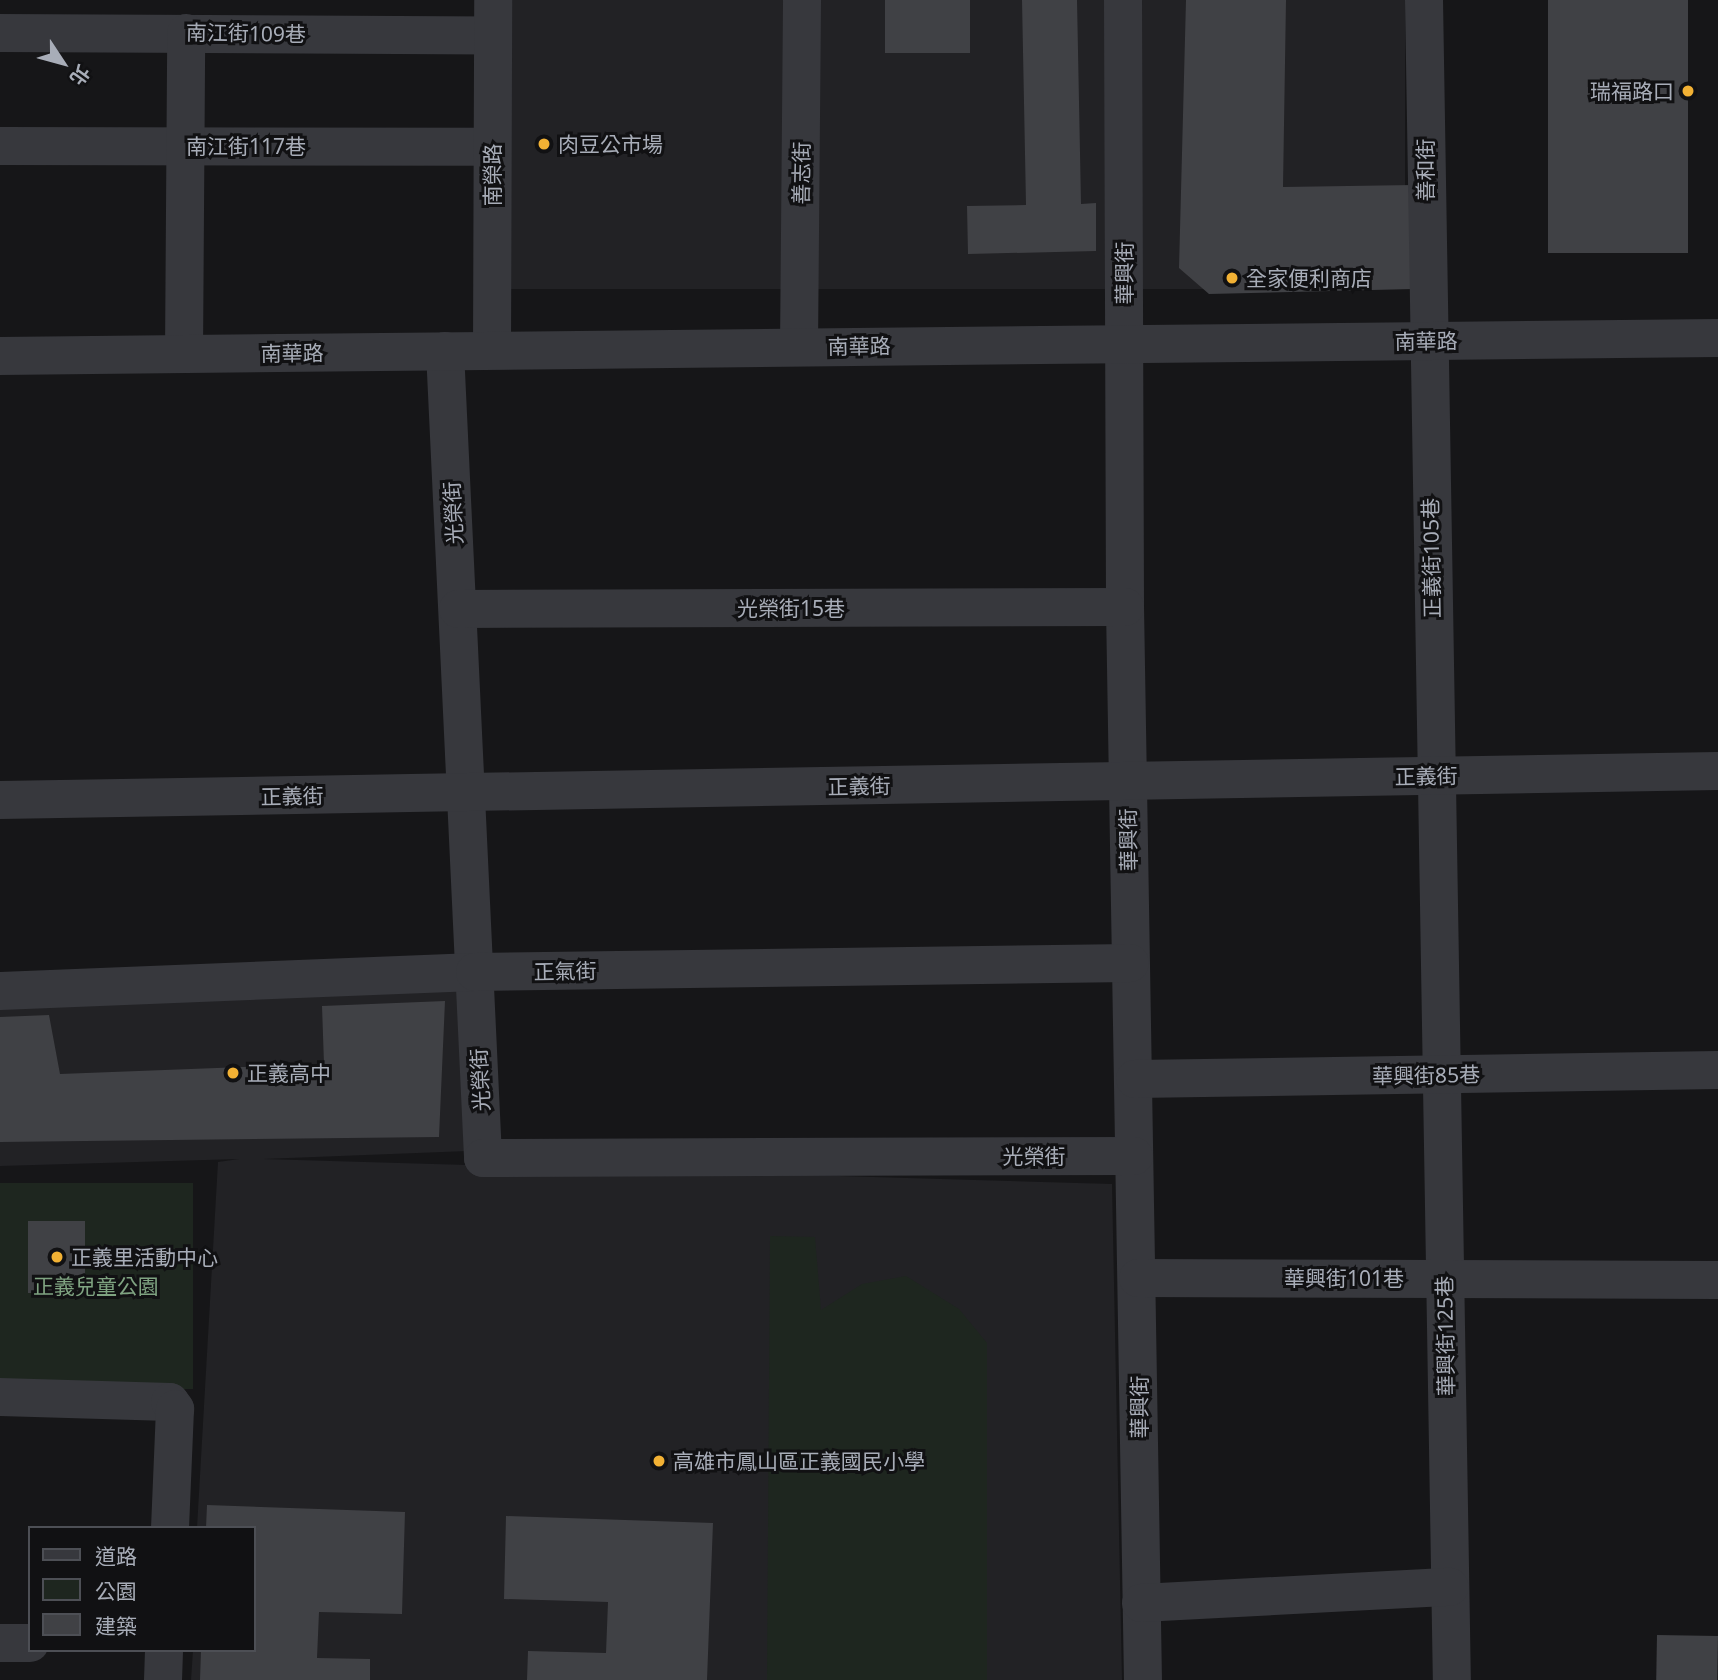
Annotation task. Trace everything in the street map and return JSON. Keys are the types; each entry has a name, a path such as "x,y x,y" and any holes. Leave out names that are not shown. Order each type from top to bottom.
{"street":[{"name":"善志街","path":"799,347 802,0"},
{"name":"華興街","path":"1123,0 1127,781 1135,1079 1143,1680"},
{"name":"善和街","path":"1424,0 1427,341"},
{"name":"南江街109巷","path":"0,33 111,16 186,33 493,18"},
{"name":"南榮路","path":"492,350 493,18"},
{"path":"184,354 190,146 186,33"},
{"name":"南江街117巷","path":"0,146 492,147"},
{"name":"南華路","path":"0,356 1718,338"},
{"name":"正義街105巷","path":"1427,341 1434,776"},
{"name":"光榮街","path":"445,351 468,793 483,1158 1134,1156"},
{"name":"光榮街15巷","path":"458,609 1125,607"},
{"name":"正義街","path":"0,800 1718,771"},
{"name":"華興街125巷","path":"1434,776 1452,1680"},
{"name":"正氣街","path":"0,991 475,972 1130,963"},
{"name":"華興街85巷","path":"1135,1079 1718,1070"},
{"name":"華興街101巷","path":"1138,1278 1718,1280"},
{"path":"0,1396 170,1402 175,1409 170,1526"},
{"path":"1140,1603 1450,1587"},
{"path":"0,1643 28,1643"},
{"path":"163,1680 164,1652"}],"shaded area":[{"path":"493,0 1405,0 1405,289 493,289"},
{"name":"高雄市鳳山區正義國民小學","path":"463,988 468,1151 263,1159 1112,1184 1122,1680 191,1680 193,1652 256,1652 256,1526 197,1526 218,1162 239,1159 0,1166 0,995"}],"green space":[{"name":"正義兒童公園","path":"0,1183 193,1183 193,1389 0,1389"},
{"path":"770,1236 815,1237 821,1310 862,1284 906,1276 959,1309 987,1343 987,1680 767,1680"}],"building":[{"path":"885,0 970,0 970,53 885,53"},
{"path":"1022,0 1077,0 1081,204 1096,203 1096,251 968,254 967,206 1026,205"},
{"path":"1186,0 1286,0 1283,187 1413,185 1413,289 1209,294 1179,268"},
{"path":"1548,0 1688,0 1688,253 1548,253"},
{"path":"445,1001 439,1137 0,1142 0,1017 49,1015 60,1074 324,1064 322,1006"},
{"name":"正義里活動中心","path":"28,1221 85,1221 85,1293 28,1293"},
{"path":"207,1505 405,1512 402,1614 319,1612 317,1658 370,1659 370,1680 200,1680 201,1652 256,1652 256,1526 206,1526"},
{"path":"506,1516 713,1523 707,1680 527,1680 528,1651 606,1653 608,1602 504,1599"},
{"path":"1657,1635 1718,1636 1717,1680 1656,1680"}],"place":[{"name":"瑞福路口","path":"1688,91"},
{"name":"肉豆公市場","path":"544,144"},
{"name":"全家便利商店","path":"1232,278"},
{"name":"正義高中","path":"233,1073"},
{"name":"正義里活動中心","path":"57,1257"},
{"name":"高雄市鳳山區正義國民小學","path":"659,1461"}]}
